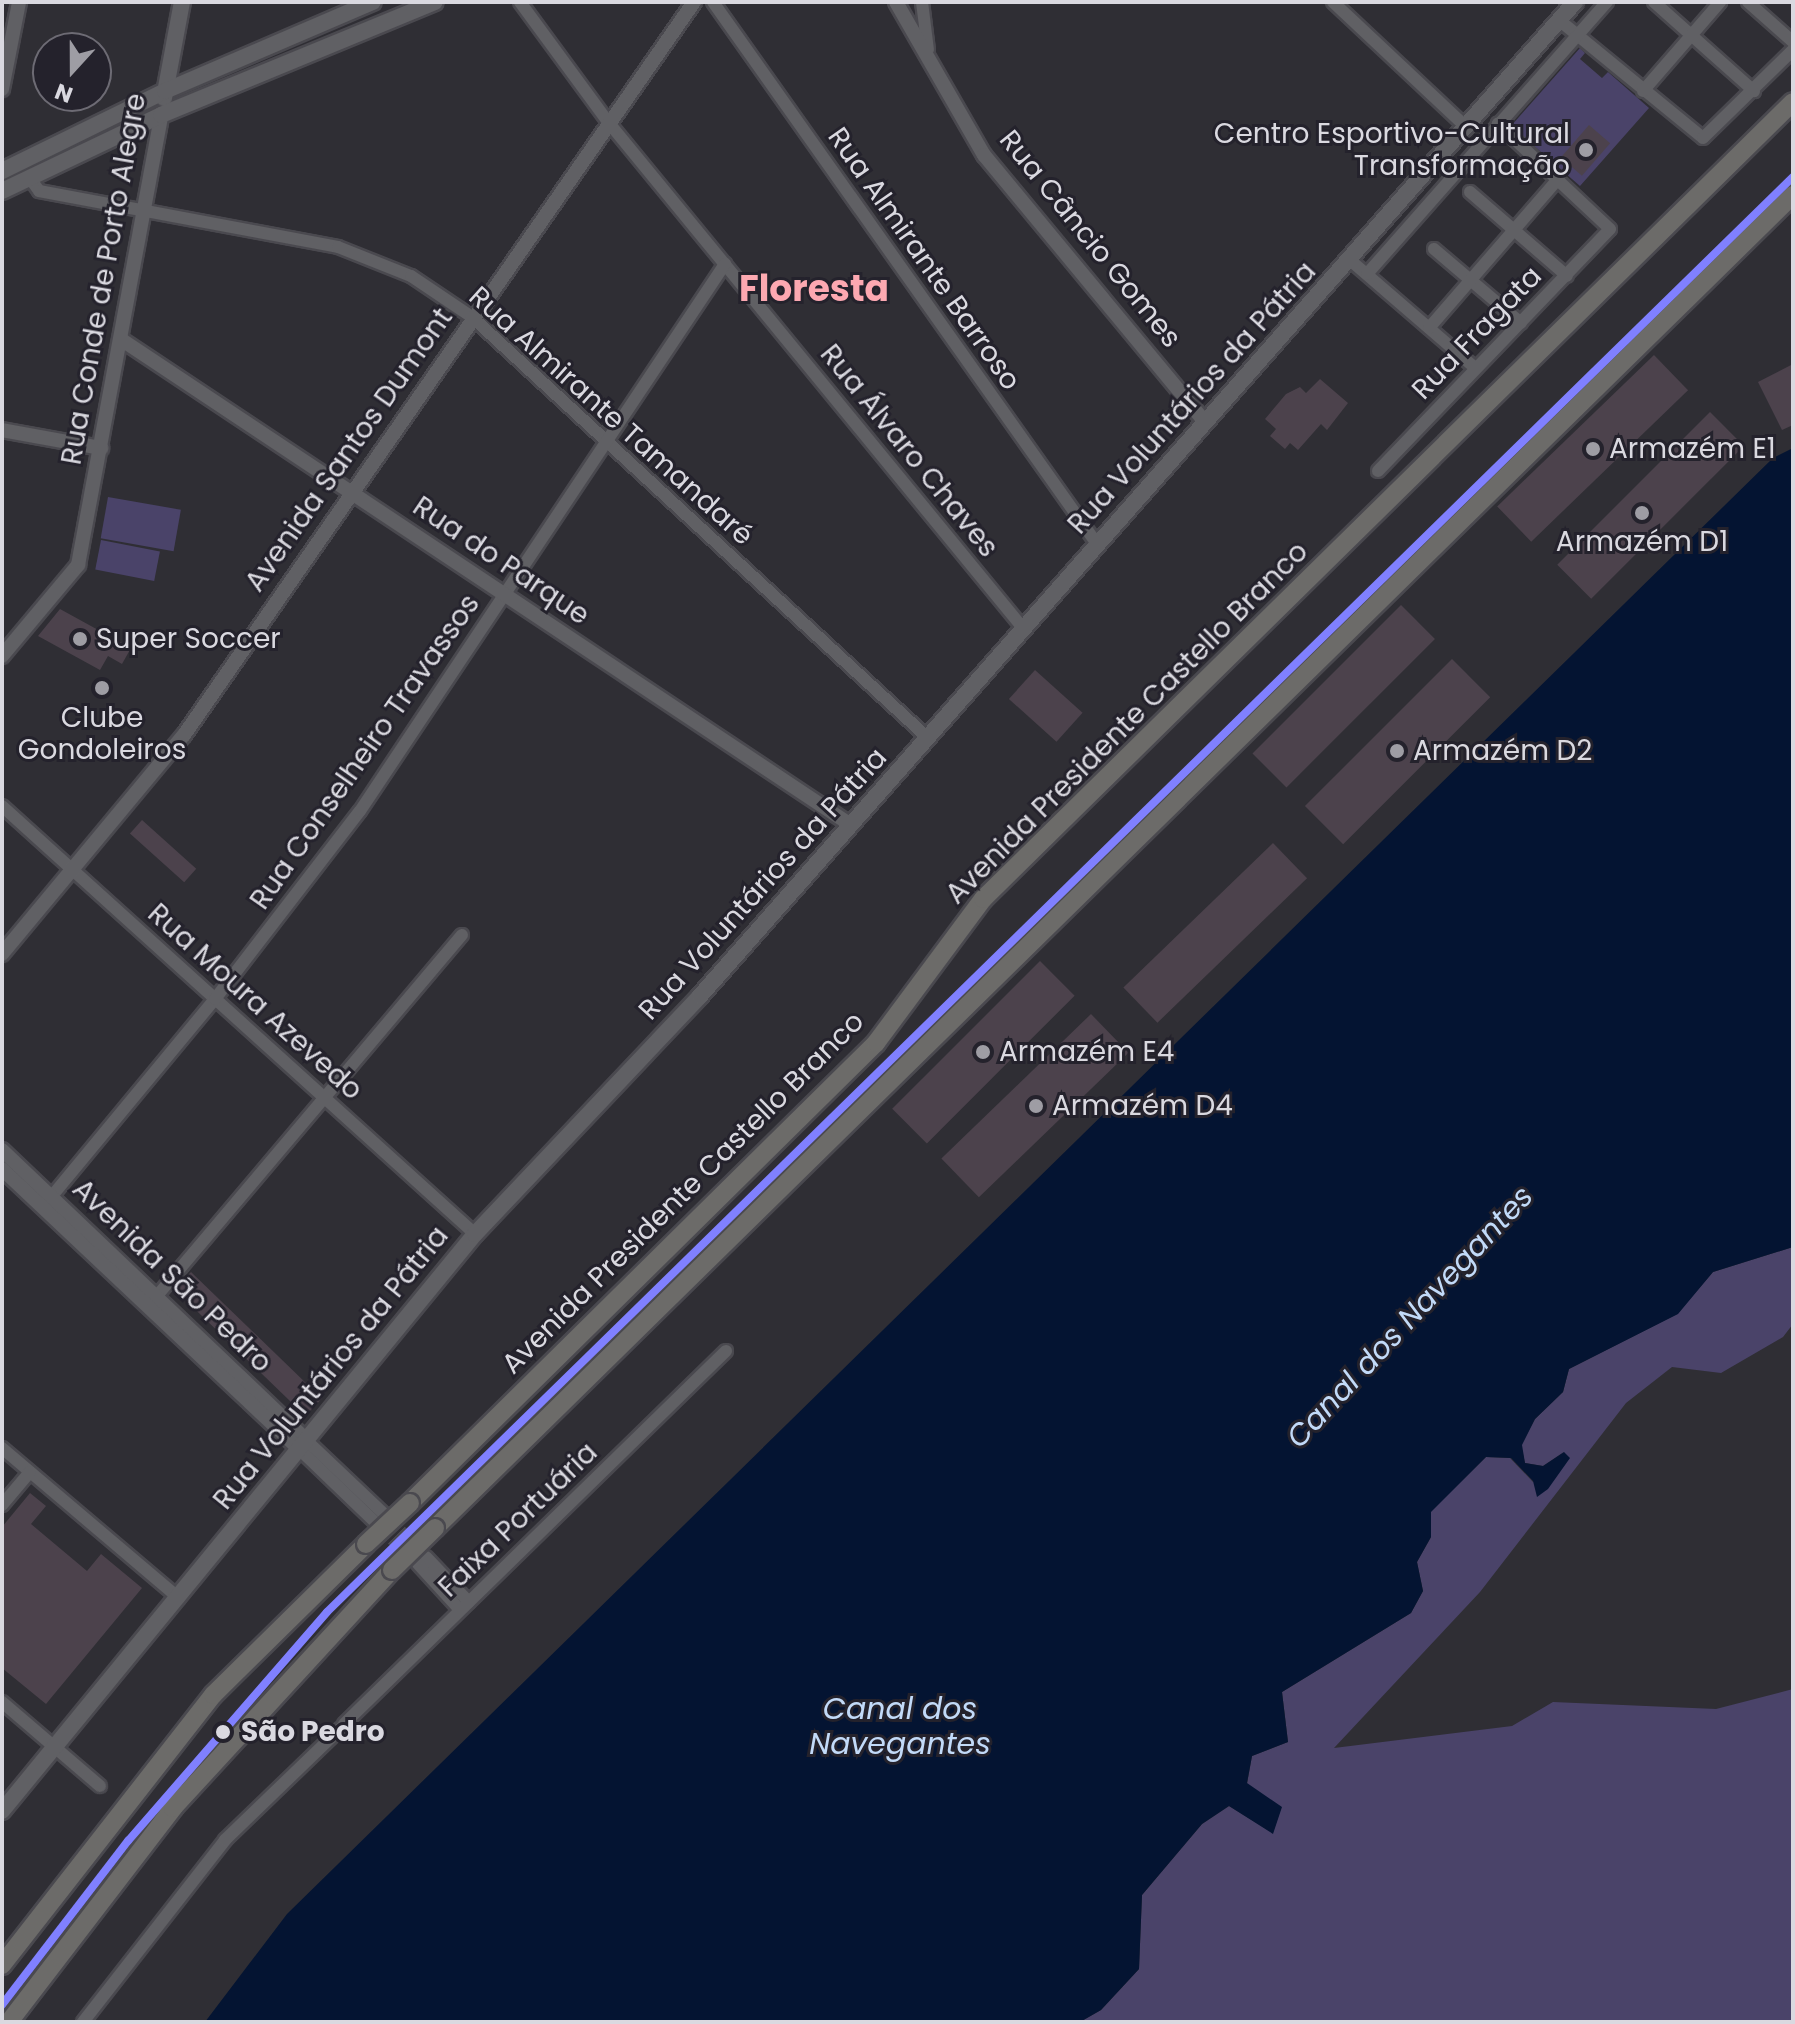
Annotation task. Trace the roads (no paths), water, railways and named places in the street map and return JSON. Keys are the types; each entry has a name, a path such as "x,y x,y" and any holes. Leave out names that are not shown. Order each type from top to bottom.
{"main road":[{"name":"Rua Conde de Porto Alegre","path":"161,115 182,2"},
{"path":"2,171 165,91 373,2"},
{"path":"2,191 161,115 435,2"},
{"name":"Rua Voluntários da Pátria","path":"2,1811 475,1234 929,739 1204,421 1350,260 1575,2"},
{"name":"Avenida Presidente Castello Branco","path":"2,1965 213,1695 876,1043 983,899 1793,102"},
{"path":"9,2022 173,1808 392,1570 1793,195"}],"street":[{"path":"2,89 19,2"},
{"name":"Rua Álvaro Chaves","path":"520,2 609,123 1023,628"},
{"name":"Avenida Santos Dumont","path":"2,954 184,735 694,2"},
{"name":"Rua Almirante Barroso","path":"713,2 1097,544"},
{"name":"Rua Câncio Gomes","path":"896,2 928,50 984,155 1204,421"},
{"path":"906,17 923,2"},
{"path":"923,2 928,50"},
{"path":"1333,2 1466,127"},
{"path":"1367,274 1607,2"},
{"path":"1654,2 1754,91"},
{"path":"1643,91 1720,2"},
{"path":"1748,2 1793,42"},
{"path":"1559,20 1703,138 1793,50"},
{"name":"Rua Conde de Porto Alegre","path":"2,656 78,565 122,340 161,115"},
{"path":"1429,328 1559,178 1498,124"},
{"name":"Rua Almirante Tamandaré","path":"29,177 39,191 373,257 472,317 929,739"},
{"name":"Rua Fragata","path":"1378,471 1610,229 1559,178"},
{"path":"1470,192 1567,276"},
{"path":"1434,249 1521,323"},
{"path":"1350,260 1475,368"},
{"name":"Rua Conselheiro Travassos","path":"47,1202 215,999 360,811 725,264"},
{"name":"Rua do Parque","path":"122,340 851,825"},
{"path":"2,430 101,448"},
{"name":"Rua Moura Azevedo","path":"2,806 475,1234"},
{"path":"156,1297 462,935"},
{"name":"Avenida São Pedro","path":"2,1150 47,1202 301,1443"},
{"name":"Avenida São Pedro","path":"2,1169 47,1202 156,1297 301,1443"},
{"name":"Faixa Portuária","path":"83,2022 225,1840 726,1351"},
{"path":"301,1443 381,1520"},
{"path":"2,1448 179,1598"},
{"path":"2,1505 30,1472"},
{"path":"422,1560 465,1606"},
{"path":"2,1702 100,1786"}],"water":[{"name":"Canal dos Navegantes","path":"1793,448 1793,1247 1713,1272 1678,1314 1569,1369 1563,1392 1535,1419 1522,1445 1525,1463 1543,1466 1564,1452 1570,1458 1548,1489 1537,1497 1533,1481 1511,1458 1486,1457 1431,1512 1431,1537 1417,1562 1423,1591 1411,1613 1282,1692 1288,1742 1252,1756 1247,1783 1282,1807 1273,1834 1229,1806 1202,1824 1142,1895 1139,1969 1101,2010 1080,2022 205,2022 287,1914 1773,458"}],"tunnel":[{"path":"388,1518 420,1551"},
{"path":"379,1527 412,1558"}],"place":[{"name":"Centro Esportivo-Cultural Transformação","path":"1586,150"},
{"name":"Armazém E1","path":"1593,449"},
{"name":"Armazém D1","path":"1642,513"},
{"name":"Super Soccer","path":"80,639"},
{"name":"Clube Gondoleiros","path":"102,688"},
{"name":"Armazém D2","path":"1397,751"},
{"name":"Armazém E4","path":"983,1052"},
{"name":"Armazém D4","path":"1036,1106"},
{"name":"São Pedro","path":"223,1732"}],"district":[{"name":"Floresta","path":"814,289"}]}
